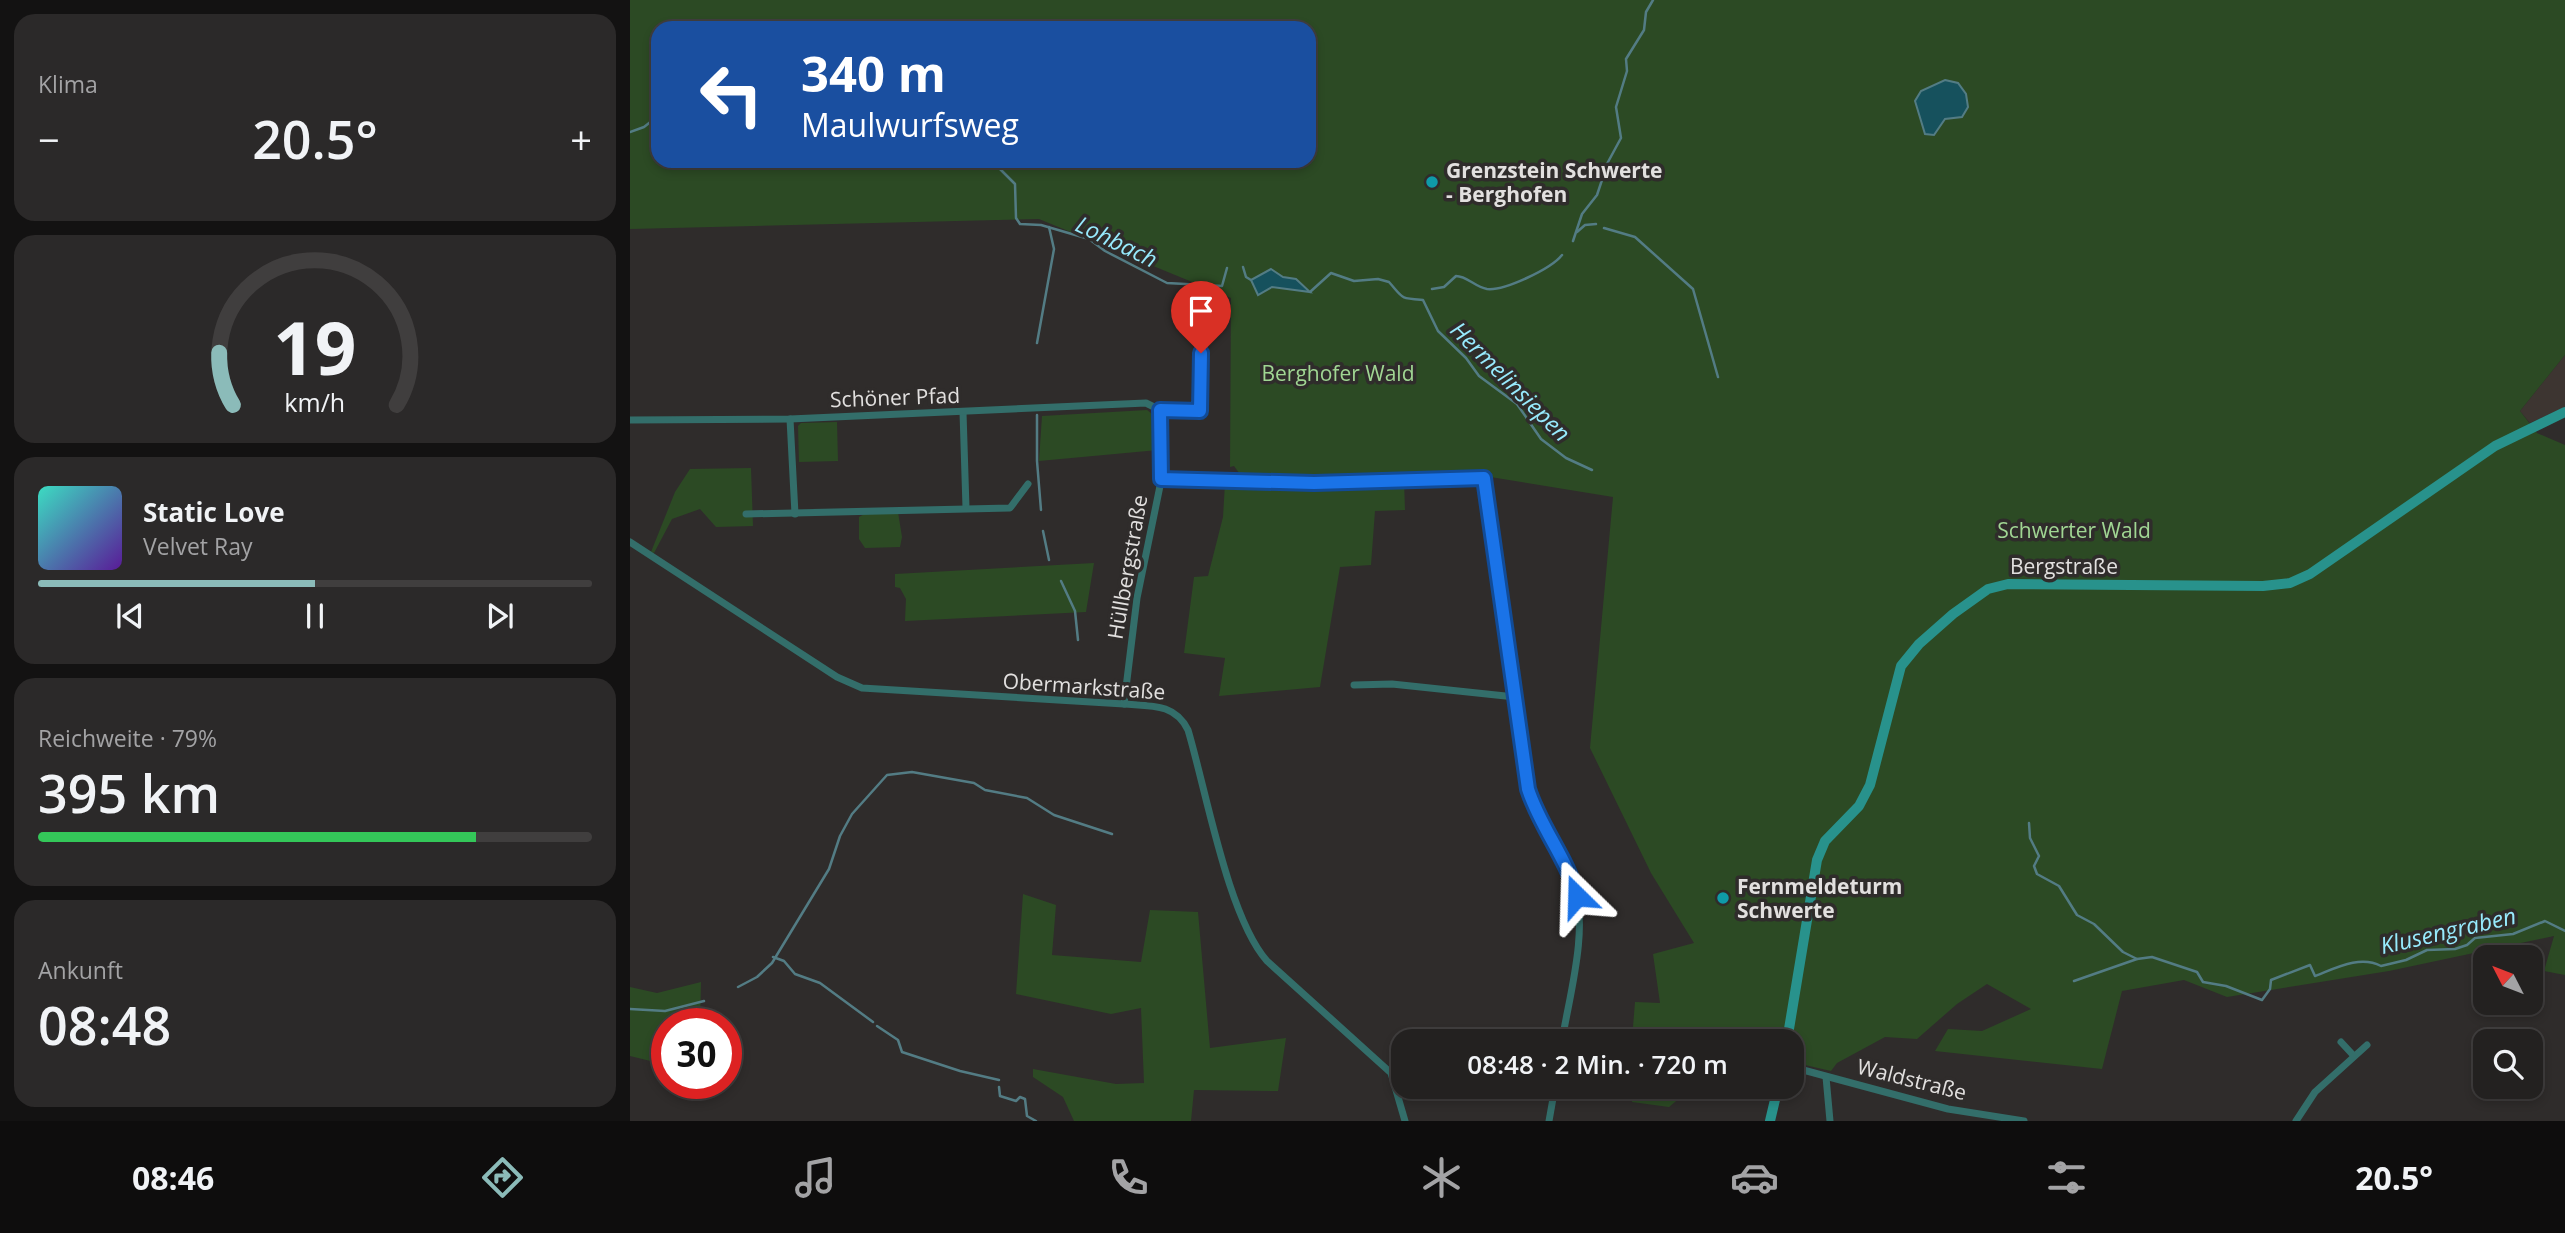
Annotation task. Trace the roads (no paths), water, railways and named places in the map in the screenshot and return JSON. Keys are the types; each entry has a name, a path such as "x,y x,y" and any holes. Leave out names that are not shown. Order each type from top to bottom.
{"main road":[{"name":"Bergstraße","path":"1789,1029 1817,860 1825,841 1859,806 1870,785 1901,666 1912,651 1947,619 1988,589 2008,584 2263,586 2290,583 2328,562 2502,442 2565,412"},
{"path":"1770,1121 1775,1099"}],"street":[{"path":"1160,410 1200,411 1201,353"},
{"name":"Schöner Pfad","path":"630,421 790,419 1146,403 1160,410"},
{"name":"Hüllbergstraße","path":"1124,704 1137,598 1161,479 1160,410"},
{"path":"963,412 966,508"},
{"path":"790,419 794,514"},
{"path":"1161,479 1314,483 1484,478 1523,764 1532,800 1577,896 1579,926 1564,1029"},
{"path":"746,514 1010,508 1028,484"},
{"name":"Obermarkstraße","path":"630,542 853,685 886,691 1168,708 1185,723 1230,884 1255,946 1267,961 1391,1073 1405,1121"},
{"path":"1354,685 1392,684 1515,697"},
{"path":"2341,1042 2353,1055"},
{"path":"2296,1121 2315,1091 2367,1045"},
{"name":"Waldstraße","path":"1804,1071 1948,1109 2024,1121"},
{"path":"1826,1077 1829,1121"},
{"path":"1549,1121 1553,1099"}],"water":[{"path":"1945,80 1958,83 1966,94 1968,107 1962,117 1945,119 1934,135 1925,134 1915,101 1921,91"},
{"path":"1271,269 1283,277 1296,279 1310,292 1272,287 1258,295 1251,280"}],"waterway":[{"name":"Lohbach","path":"1573,241 1582,214 1597,195 1608,162 1621,138 1616,107 1627,71 1626,59 1644,30 1646,12 1653,0"},
{"name":"Lohbach","path":"630,132 651,122"},
{"name":"Lohbach","path":"999,168 1015,184 1016,218 1020,224 1041,225 1089,239 1105,251 1167,283 1222,286 1227,268"},
{"name":"Hermelinsiepen","path":"1577,232 1585,225 1596,224"},
{"path":"1037,343 1054,249 1049,227"},
{"path":"1604,228 1635,237 1693,289 1718,377"},
{"name":"Lohbach","path":"1432,289 1444,287 1456,276 1487,289 1495,289 1538,272 1562,255"},
{"name":"Lohbach","path":"1243,267 1246,277 1251,280"},
{"name":"Hermelinsiepen","path":"1310,292 1331,273 1354,281 1378,279 1389,282 1403,297 1423,300 1438,331 1466,358 1479,376 1517,404 1541,439 1566,458 1592,470"},
{"path":"1037,415 1041,510"},
{"path":"1043,531 1049,560"},
{"path":"1061,581 1075,611 1078,640"},
{"path":"738,987 757,977 772,963 829,869 840,836 852,814 887,775 912,772 974,783 985,790 1027,798 1054,815 1112,834"},
{"name":"Klusengraben","path":"2029,823 2030,838 2039,856 2034,866 2037,874 2059,886 2077,915 2094,924 2123,952 2137,959 2152,957 2197,972 2203,982 2226,986 2262,1000 2270,989 2271,980 2310,965 2315,976 2356,962 2381,966 2406,960 2427,950 2455,949 2467,945 2475,938 2513,934 2545,921 2565,931"},
{"path":"773,957 784,961 795,974 820,983 873,1022"},
{"path":"2074,981 2137,959"},
{"path":"630,1009 665,1011 704,1001"},
{"path":"877,1026 898,1040 902,1052 960,1071 999,1080"},
{"path":"999,1087 1000,1096 1016,1101 1020,1097 1025,1099 1027,1116 1036,1121"}],"place":[{"name":"Grenzstein Schwerte - Berghofen","path":"1432,182"},
{"name":"Fernmeldeturm Schwerte","path":"1723,898"}],"park label":[{"name":"Berghofer Wald","path":"1338,373"},
{"name":"Schwerter Wald","path":"2074,530"}]}
